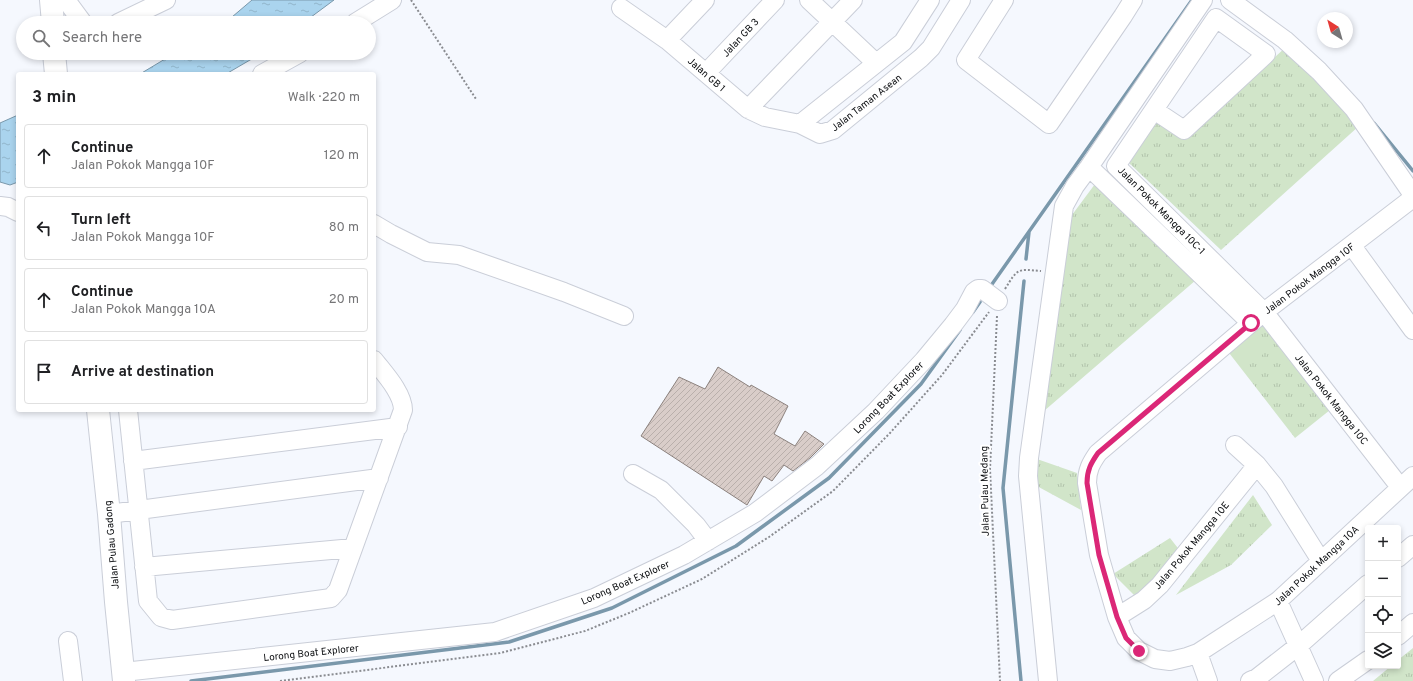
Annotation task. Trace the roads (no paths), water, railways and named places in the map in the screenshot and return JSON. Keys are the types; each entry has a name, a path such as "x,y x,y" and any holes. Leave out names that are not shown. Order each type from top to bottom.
{"main road":[{"path":"51,0 52,16"},
{"name":"Jalan Pulau Gadong","path":"98,412 109,514 123,676"}],"street":[{"path":"66,0 78,16"},
{"path":"133,16 166,0"},
{"path":"366,16 392,0"},
{"path":"667,40 705,0"},
{"name":"Jalan GB 3","path":"706,73 775,0"},
{"path":"809,0 876,63"},
{"path":"748,109 853,0"},
{"path":"800,124 903,42 930,0"},
{"name":"Jalan Taman Asean","path":"800,124 820,134 833,130 931,48 961,0"},
{"path":"1004,0 966,60 1049,124 1133,0"},
{"path":"1048,681 1028,476 1029,458 1064,206 1075,186 1203,0"},
{"path":"1230,0 1285,40 1319,71 1354,109 1413,195"},
{"name":"Jalan GB 1","path":"620,3 667,40 748,109 765,117 800,124"},
{"name":"Jalan Pokok Mangga 10C-1","path":"1154,110 1184,130 1266,54 1216,18 1116,166 1264,312"},
{"path":"266,72 287,60"},
{"path":"1089,167 1251,323"},
{"name":"Jalan Pokok Mangga 10F","path":"1117,617 1099,555 1087,483 1087,473 1091,463 1098,453 1264,312 1413,198"},
{"path":"0,206 8,207 16,211"},
{"path":"376,225 427,252 459,255 624,316"},
{"path":"1352,246 1413,330"},
{"name":"Lorong Boat Explorer","path":"123,676 495,632 594,598 684,555 755,513 817,466 871,416 924,360 965,309 974,292 978,289 982,289 998,301"},
{"name":"Jalan Pokok Mangga 10C","path":"1264,312 1406,482"},
{"path":"128,412 148,601 161,617 172,620 331,598 338,590 403,410 403,402 396,390 376,364"},
{"path":"133,461 398,427"},
{"path":"1235,445 1257,465 1274,486 1321,561"},
{"name":"Jalan Pokok Mangga 10E","path":"1117,617 1144,600 1160,584 1257,465"},
{"path":"633,474 661,490 696,525 708,541"},
{"path":"109,514 379,478"},
{"name":"Jalan Pokok Mangga 10A","path":"1117,617 1126,638 1139,651 1155,658 1170,661 1198,653 1278,601 1406,482"},
{"path":"1401,555 1413,545"},
{"path":"144,567 353,548"},
{"path":"1256,680 1298,646 1365,587"},
{"path":"1278,601 1314,681"},
{"path":"1401,633 1413,623"},
{"path":"68,641 73,681"},
{"path":"1198,653 1208,681"},
{"path":"1338,681 1365,662"}],"water":[{"path":"252,0 334,0 312,16 233,16"},
{"path":"163,60 250,60 229,72 143,72"},
{"path":"16,116 16,183 10,185 0,182 0,123"}],"waterway":[{"path":"990,287 1192,0"},
{"path":"1374,123 1413,171"},
{"path":"1026,259 1029,232"},
{"path":"1021,681 1003,488 1024,281"},
{"path":"973,312 980,302"},
{"path":"191,681 509,642 612,608 736,546 829,478 921,384 960,330"}]}
